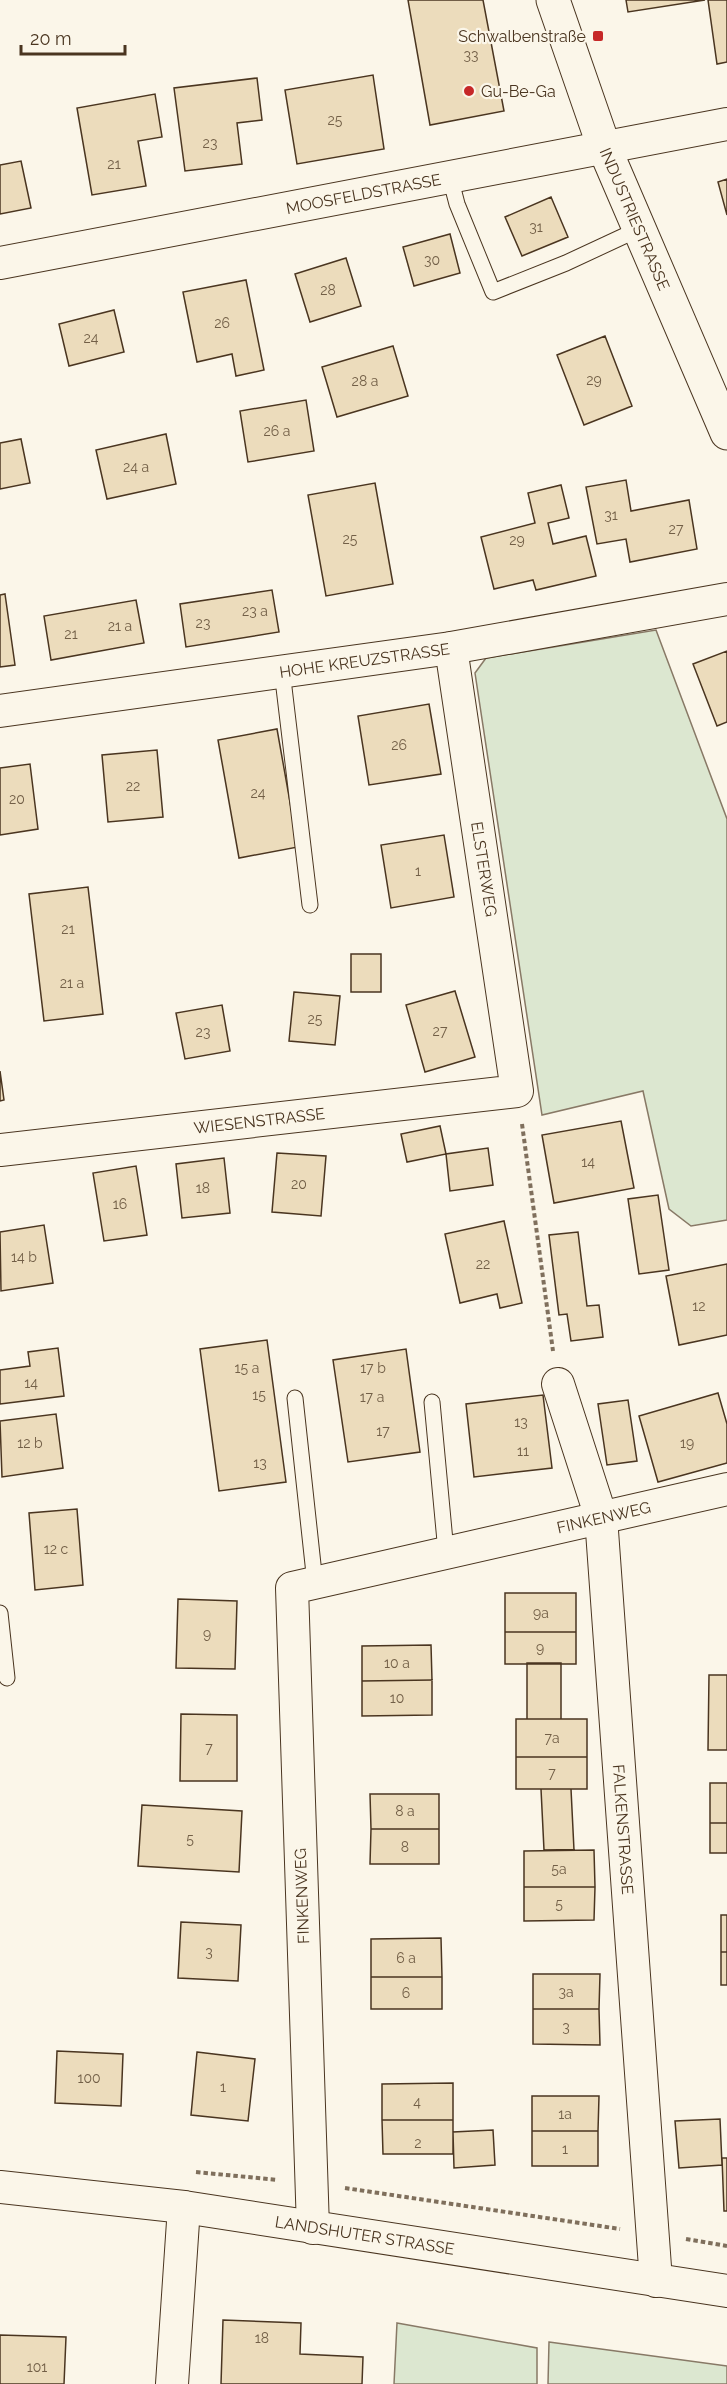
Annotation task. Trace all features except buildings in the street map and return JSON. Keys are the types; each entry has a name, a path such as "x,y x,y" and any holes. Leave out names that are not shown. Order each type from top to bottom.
{"street":[{"name":"INDUSTRIESTRASSE","path":"553,0 604,147 727,433"},
{"name":"MOOSFELDSTRASSE","path":"0,263 727,124"},
{"name":"HOHE KREUZSTRASSE","path":"0,711 451,648 727,599"},
{"name":"ELSTERWEG","path":"451,648 517,1091"},
{"name":"WIESENSTRASSE","path":"0,1150 517,1091"},
{"name":"FALKENSTRASSE","path":"558,1384 601,1517 656,2281"},
{"name":"FINKENWEG","path":"313,2228 292,1588 727,1489"},
{"name":"LANDSHUTER STRASSE","path":"0,2187 184,2207 727,2291"},
{"path":"172,2384 184,2207"}],"lane":[{"path":"450,177 457,204 493,292 566,263 639,229"},
{"path":"282,671 310,905"},
{"path":"295,1398 315,1583"},
{"path":"432,1402 446,1552"},
{"path":"0,1613 7,1678"}],"path":[{"path":"517,1091 558,1384"},
{"path":"184,2171 311,2183 727,2246"}],"green space":[{"path":"656,630 727,819 727,1220 691,1226 669,1209 643,1091 542,1115 475,673 486,658"},
{"path":"397,2323 537,2348 537,2384 394,2384"},
{"path":"549,2342 727,2366 727,2384 548,2384"}],"place":[{"name":"Schwalbenstraße","path":"598,36"},
{"name":"Gu-Be-Ga","path":"469,91"}]}
